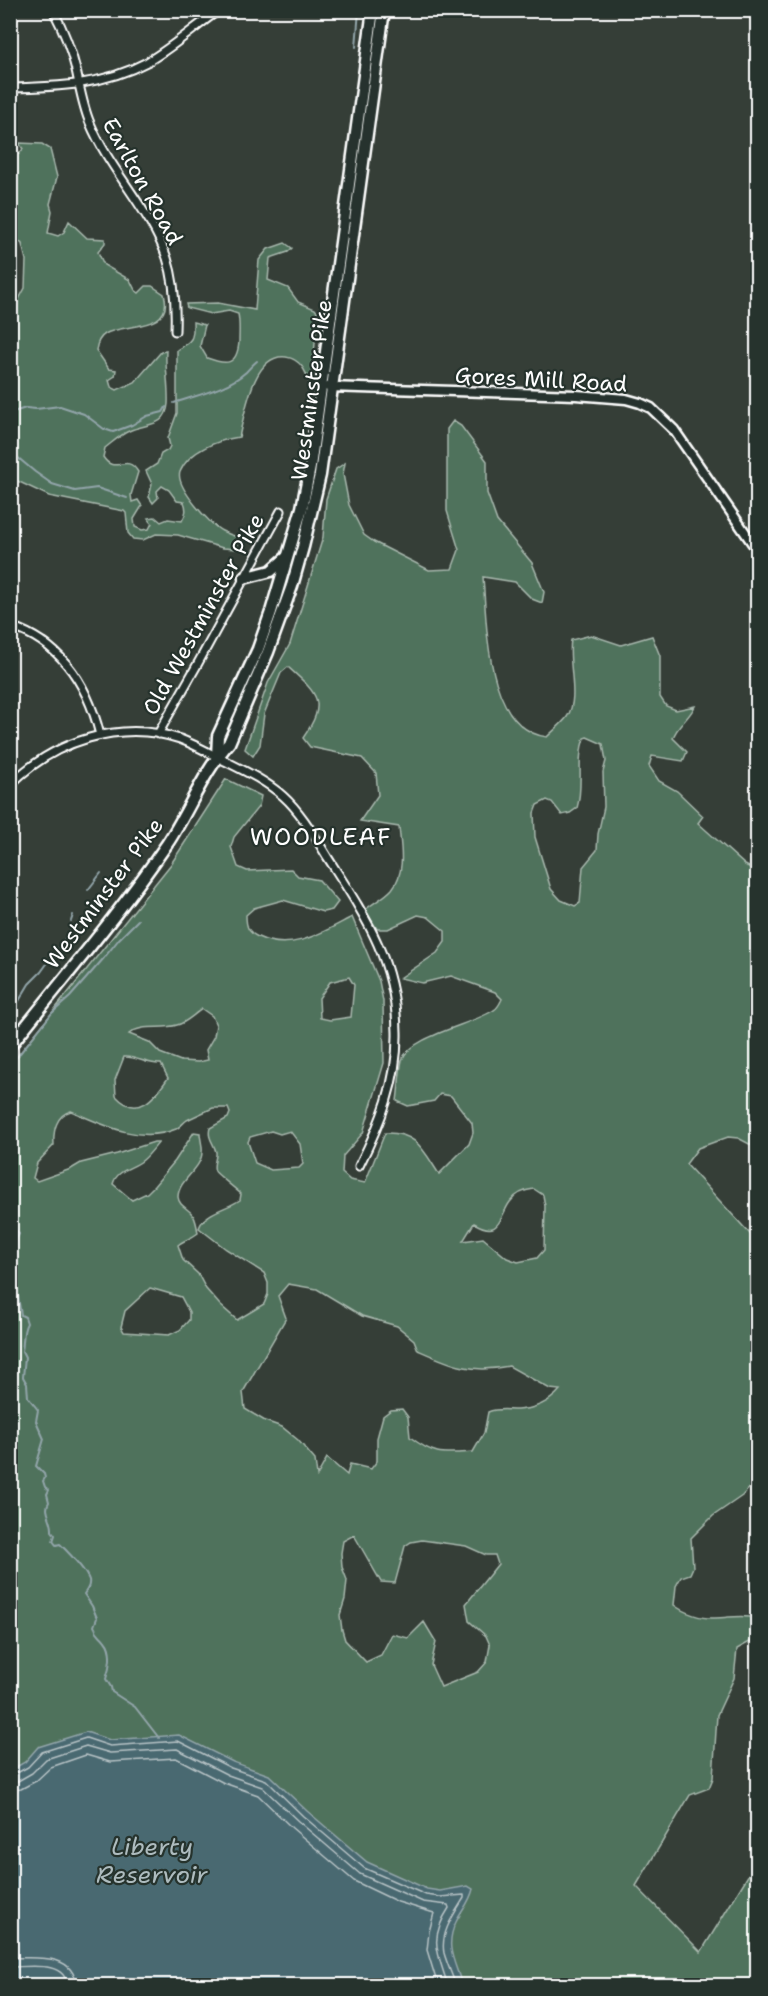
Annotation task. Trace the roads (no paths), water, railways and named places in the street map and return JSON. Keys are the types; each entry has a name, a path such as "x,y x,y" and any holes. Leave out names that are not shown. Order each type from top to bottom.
{"highway":[{"name":"Westminster Pike","path":"217,757 218,736 258,649 281,582 302,508 327,387 384,10"},
{"name":"Westminster Pike","path":"10,1046 161,851 185,815 217,757 229,743 268,652 292,586 320,476 327,387 372,13"},
{"path":"243,579 271,571 289,554"}],"street":[{"name":"Earlton Road","path":"53,10 70,48 94,135 153,228 167,259 175,295 175,331"},
{"path":"10,88 79,84 112,76 146,62 179,41 219,10"},
{"name":"Gores Mill Road","path":"327,387 576,395 626,399 640,403 651,408 674,430 758,551"},
{"name":"Old Westminster Pike","path":"158,734 281,511"},
{"path":"10,626 43,642 56,652 73,671 88,697 100,735"},
{"path":"10,785 28,768 82,739 133,732 158,734 181,740 257,777 285,798 311,831 369,924 384,957 393,994 396,1016 396,1055 387,1103 375,1135 359,1166"}],"water":[{"name":"Liberty Reservoir","path":"86,1732 110,1740 179,1735 233,1762 269,1775 367,1862 427,1889 440,1891 468,1886 473,1889 456,1922 451,1939 452,1954 462,1985 65,1986 43,1980 11,1980 11,1770 25,1762 38,1747"}],"waterway":[{"path":"356,47 359,10"},
{"path":"174,403 230,383 257,361"},
{"path":"10,413 26,408 60,406 84,414 104,429 113,432 147,416 163,412 166,407"},
{"path":"10,451 52,484 75,491 97,488 127,498"},
{"path":"88,890 101,873"},
{"path":"71,921 73,915"},
{"path":"10,1066 52,1013 70,997 138,920"},
{"path":"10,1016 29,984 41,972 72,929"},
{"path":"10,1221 19,1234 15,1250 15,1274 21,1315 25,1317 27,1323 22,1351 25,1357 23,1377 27,1384 28,1397 38,1410 36,1421 44,1439 36,1466 44,1474 43,1481 49,1490 47,1509 55,1535 53,1541 56,1545 60,1544 72,1556 89,1580 89,1586 84,1594 97,1618 95,1629 108,1645 110,1665 106,1679 112,1692 135,1707 159,1738"}],"district":[{"name":"WOODLEAF","path":"321,837"}]}
